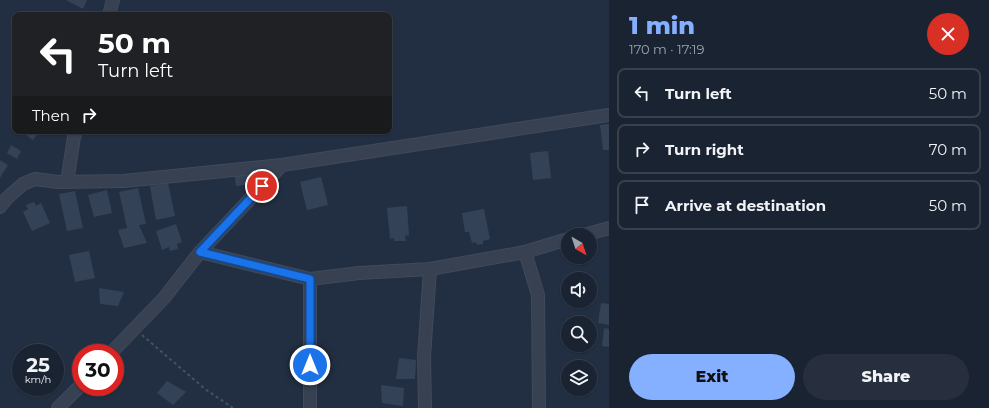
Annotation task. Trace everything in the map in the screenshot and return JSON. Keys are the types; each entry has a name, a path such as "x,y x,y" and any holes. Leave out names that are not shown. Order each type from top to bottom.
{"street":[{"path":"110,12 113,0"},
{"path":"0,207 7,198 23,184 35,179 58,182 124,181 282,165 609,115"},
{"path":"67,182 75,134"},
{"path":"120,344 164,298 200,252 282,165"},
{"path":"597,231 609,228"},
{"path":"200,252 310,279 430,269 525,252 561,241"},
{"path":"525,252 538,295 539,408"},
{"path":"425,408 424,357 430,269"},
{"path":"310,279 310,408"},
{"path":"58,408 72,394"}],"path":[{"path":"134,329 205,389 233,408"}],"building":[{"path":"66,0 87,0 83,9"},
{"path":"609,124 609,150 603,150 600,125"},
{"path":"25,134 38,134 33,140"},
{"path":"11,145 21,151 17,159 7,153"},
{"path":"548,151 551,178 533,180 530,153"},
{"path":"0,160 8,165 0,178"},
{"path":"251,168 252,184 236,186 234,170"},
{"path":"321,177 328,205 307,210 300,182"},
{"path":"168,183 175,216 156,220 150,186"},
{"path":"138,188 146,224 139,225 147,243 124,248 118,230 127,228 119,192"},
{"path":"107,190 112,213 94,217 88,195"},
{"path":"75,191 83,228 67,231 59,194"},
{"path":"34,202 36,206 41,203 50,223 32,231 23,212 28,209 26,205"},
{"path":"407,206 409,235 405,236 406,241 394,241 394,238 390,239 387,208"},
{"path":"484,209 490,239 483,241 483,244 477,245 476,242 472,243 469,232 465,232 462,213"},
{"path":"176,224 182,242 177,244 178,249 170,251 169,247 162,250 156,231"},
{"path":"89,251 95,278 75,282 69,255"},
{"path":"99,288 124,292 118,306 100,304"},
{"path":"601,303 609,304 609,325 598,323"},
{"path":"604,328 609,329 609,347 602,346"},
{"path":"399,358 416,360 415,379 396,379"},
{"path":"167,381 186,392 173,405 157,393"},
{"path":"381,385 404,388 403,406 382,403"}],"route":[{"path":"262,186 200,252 310,279 310,365"}]}
